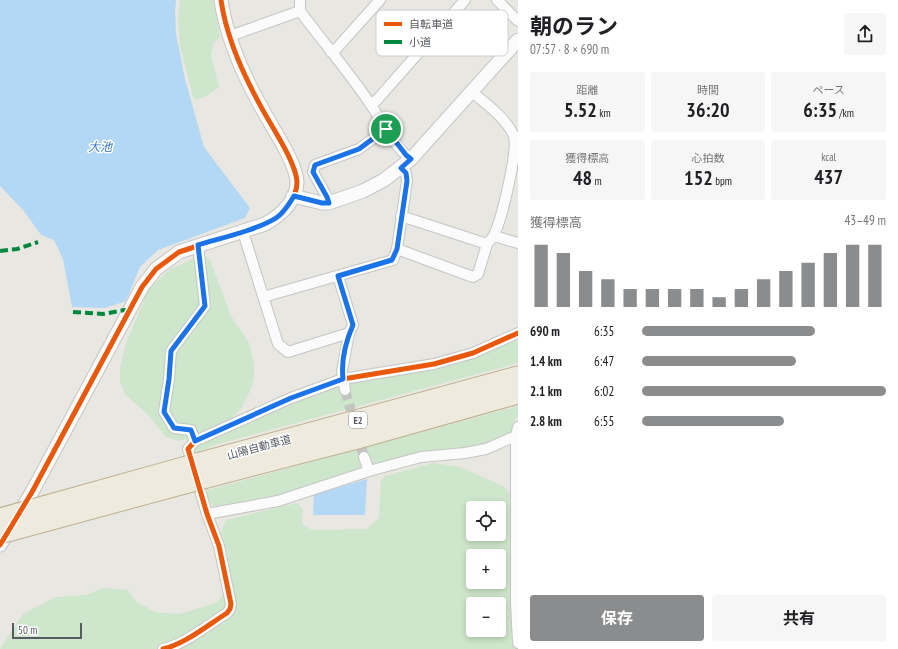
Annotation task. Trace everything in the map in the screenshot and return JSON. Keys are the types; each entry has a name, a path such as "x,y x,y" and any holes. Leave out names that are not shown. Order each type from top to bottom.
{"highway":[{"name":"山陽自動車道","path":"0,518 200,471 361,438 516,381"},
{"name":"山陽自動車道","path":"0,534 200,471 516,381"},
{"path":"361,438 518,400"}],"street":[{"path":"0,545 32,492 142,287 156,269 179,252 242,232 277,218 294,196 296,188 296,173 258,103 247,79 230,36 221,0"},
{"path":"300,0 300,11 370,104 386,129 406,155 411,159"},
{"path":"331,52 337,48 380,0"},
{"path":"456,10 465,0"},
{"path":"497,0 507,10"},
{"path":"230,36 300,11"},
{"path":"508,11 518,21"},
{"path":"508,52 518,41"},
{"path":"370,104 376,101 416,56"},
{"path":"294,196 322,203 329,203 363,191 384,180 411,159 504,56"},
{"path":"397,249 473,277 478,274 487,244 494,236 509,186 515,152 514,137 504,121 472,92"},
{"path":"329,203 313,172 315,165 359,149 386,129"},
{"path":"263,297 392,260 397,249 407,181 406,173 401,168"},
{"path":"401,216 487,244"},
{"path":"242,232 278,344 288,352 349,333"},
{"path":"494,236 518,243"},
{"path":"195,441 191,430 174,428 164,412 169,379 171,351 205,306 198,245"},
{"path":"338,276 353,325 349,333 342,371 345,390"},
{"path":"163,649 176,645 185,640 227,613 231,604 219,546 207,514 188,449 195,441 291,398 343,379 440,362 474,353 518,333"},
{"path":"207,514 278,501 369,471 421,458 486,449 517,433 516,603 518,643"},
{"path":"364,457 369,471"}],"green space":[{"path":"180,0 213,0 220,36 213,44 211,56 219,87 205,97 194,100 180,46 178,19"},
{"path":"199,256 205,256 210,260 231,316 249,343 254,363 254,376 251,389 242,407 228,422 205,435 179,441 166,437 150,417 125,394 120,382 120,368 126,343 149,289 169,270"},
{"path":"518,336 518,363 193,452 194,447 302,397 338,385 340,387 350,382 385,376"},
{"path":"518,406 518,417 516,417 512,434 482,445 376,464 372,464 369,461 362,463 360,470 272,497 225,505 215,506 211,504 204,491"},
{"path":"433,463 460,467 503,486 513,496 518,508 518,649 0,649 23,614 56,597 86,595 103,588 128,590 135,601 155,612 179,614 216,603 225,592 229,575 227,551 220,535 226,520 297,503 303,509 302,524 312,530 367,529 379,518 381,481 385,476"}],"water":[{"name":"大池","path":"0,0 176,0 176,34 185,79 204,147 250,208 245,218 158,250 140,267 126,301 105,308 72,307 63,259 54,240 41,235 24,211 0,186"},
{"path":"367,479 365,515 313,515 314,495"}],"tunnel":[{"path":"345,390 364,457"}],"marked path":[{"path":"0,251 17,249 38,242"},
{"path":"73,312 103,314 125,310 130,311"}],"cycle path":[{"path":"0,545 32,492 142,287 156,269 179,252 265,224 282,212 291,202 294,195 297,182 292,164 263,111 241,66 231,40 223,13 221,0"},
{"path":"163,649 188,639 227,613 231,604 219,546 207,514 188,449 195,441 291,398 343,379 434,364 473,353 518,333"}],"route":[{"path":"386,129 406,155 411,159 401,168 406,173 407,181 397,249 392,260 338,276 353,325 349,333 345,350 342,371 343,379 291,398 195,441 191,430 174,428 164,412 169,379 171,351 205,306 205,293 198,245 242,232 277,218 294,196 322,203 329,203 313,172 315,165 359,149 386,129"}]}
